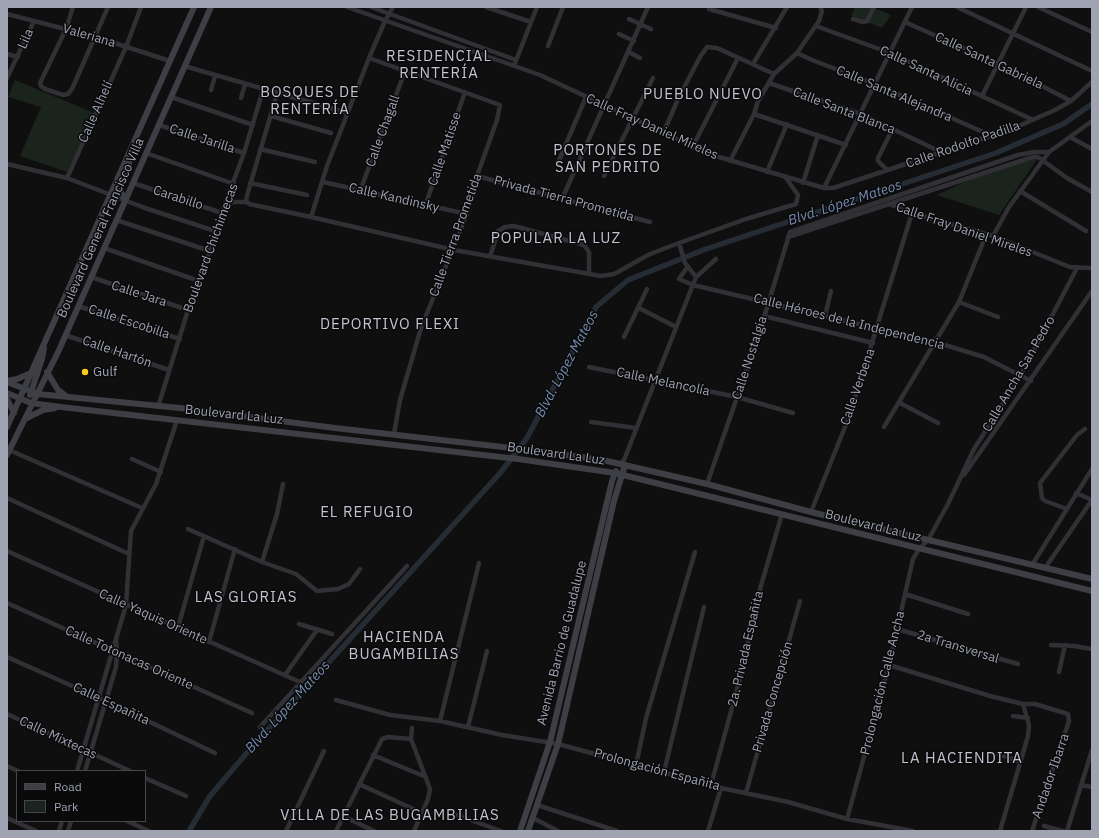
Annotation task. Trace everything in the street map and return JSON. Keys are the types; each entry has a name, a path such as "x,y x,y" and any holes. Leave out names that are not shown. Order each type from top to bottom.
{"main road":[{"name":"Boulevard General Francisco Villa","path":"7,427 20,399 27,391 31,373 194,7"},
{"path":"205,20 207,7"},
{"name":"Boulevard General Francisco Villa","path":"8,453 25,419 31,402 38,394 65,335 184,66 212,7"},
{"path":"125,200 120,192 120,187 129,168 129,154"},
{"path":"16,435 31,402 27,391 42,359 45,341"},
{"path":"47,372 58,390 68,397"},
{"path":"7,382 31,373"},
{"name":"Boulevard La Luz","path":"7,382 38,394 180,408 547,452 623,463 811,512 1092,579"},
{"name":"Boulevard La Luz","path":"7,393 20,399 61,408 544,462 615,473 1092,591"},
{"path":"7,399 14,413"},
{"path":"25,419 43,410 61,408"},
{"path":"544,462 547,458 547,452"},
{"name":"Avenida Barrio de Guadalupe","path":"520,831 550,742 615,473 623,463"},
{"name":"Avenida Barrio de Guadalupe","path":"528,831 558,744 622,475 623,463"}],"street":[{"path":"73,7 66,29 43,78 41,86 56,93 65,95 72,89 108,7"},
{"name":"Calle Alhelí","path":"67,178 126,47 141,7"},
{"name":"Calle Fray Daniel Mireles","path":"347,7 540,75 692,148 785,178 824,188"},
{"path":"371,7 516,60"},
{"path":"393,7 385,21 348,113 311,216 454,250 607,276 614,274 650,254 680,245 746,219 796,204 798,195 785,178"},
{"path":"486,7 498,9 531,22"},
{"path":"513,66 537,7"},
{"path":"548,46 563,7"},
{"path":"562,199 574,169 629,52 648,7"},
{"path":"753,64 776,28 787,7"},
{"path":"730,161 754,114 758,101 774,74 797,53 816,26 821,16 820,7"},
{"path":"853,19 863,22 867,21 874,7"},
{"path":"824,188 862,114 912,7"},
{"path":"957,7 1014,32 1092,71"},
{"path":"982,96 1026,7"},
{"path":"1038,7 1092,32"},
{"path":"709,9 776,28"},
{"name":"Valeriana","path":"7,14 96,37 170,61"},
{"path":"629,19 651,29"},
{"name":"Lila","path":"7,78 34,21"},
{"name":"Calle Santa Gabriela","path":"905,22 999,64 1071,101"},
{"name":"Calle Santa Alicia","path":"816,26 890,53 1033,120"},
{"path":"620,34 634,41"},
{"path":"663,134 678,99 703,51 709,46 717,48 774,74"},
{"path":"629,52 640,58"},
{"name":"Calle Santa Alejandra","path":"797,53 875,84 992,136"},
{"path":"7,54 18,57"},
{"path":"370,58 465,92"},
{"path":"692,148 738,58"},
{"path":"184,66 263,90 348,113"},
{"name":"Calle Chagall","path":"360,191 405,71"},
{"path":"211,90 215,76"},
{"path":"604,176 631,119 653,78"},
{"name":"Calle Rodolfo Padilla","path":"824,188 834,188 992,136 1033,120 1071,101 1092,82"},
{"name":"Calle Santa Blanca","path":"769,83 862,114 941,152"},
{"path":"241,98 244,84"},
{"name":"Boulevard Chichimecas","path":"158,407 188,310 210,251 215,231 234,184 263,90"},
{"name":"Calle Tierra Prometida","path":"394,434 400,400 421,328 454,250 477,176 491,139 500,105 465,92"},
{"name":"Calle Matisse","path":"425,206 465,92"},
{"name":"Boulevard Chichimecas","path":"277,94 250,183 247,202 254,206 311,216"},
{"path":"171,97 253,125"},
{"path":"557,165 586,97"},
{"path":"754,114 846,145"},
{"path":"271,116 331,133"},
{"path":"993,236 1009,207 1049,152 1092,121"},
{"path":"767,172 787,124"},
{"name":"Calle Jarilla","path":"159,125 244,153"},
{"path":"887,170 878,161 878,158 893,128"},
{"path":"804,183 818,135"},
{"path":"1070,137 1092,149"},
{"path":"260,149 315,162"},
{"path":"881,201 1018,155 1034,152 1049,152"},
{"path":"146,153 234,184"},
{"path":"788,237 1033,157 1038,157 1067,178 1092,192"},
{"path":"7,164 67,178 215,231"},
{"name":"Privada Tierra Prometida","path":"477,176 650,222"},
{"name":"Calle Kandinsky","path":"322,182 466,214"},
{"name":"Carabillo","path":"133,183 222,213"},
{"path":"250,183 307,195"},
{"path":"1020,191 1086,231"},
{"name":"Calle Fray Daniel Mireles","path":"881,201 912,213 993,236 1062,264 1077,268 1092,268"},
{"name":"Calle Nostalgia","path":"707,484 764,316 790,232 881,201"},
{"path":"226,202 247,202"},
{"name":"Calle Verbena","path":"811,512 849,417 912,213"},
{"path":"116,220 210,251"},
{"path":"490,256 498,231 505,227 514,226 584,245 589,252 589,274"},
{"path":"884,427 900,403 959,302 986,235"},
{"path":"680,245 686,265 696,277"},
{"path":"104,248 199,281"},
{"name":"Avenida Barrio de Guadalupe","path":"623,463 696,277 716,259"},
{"name":"Calle Héroes de la Independencia","path":"686,265 679,279 693,285 935,342 984,357 1031,381"},
{"name":"Calle Ancha San Pedro","path":"919,549 928,540 961,479 974,449 1021,375 1077,268"},
{"name":"Calle Jara","path":"91,277 188,310"},
{"path":"624,337 647,289"},
{"path":"825,316 831,291"},
{"name":"Calle Ancha San Pedro","path":"961,479 1031,381 1092,291"},
{"path":"959,302 998,317"},
{"name":"Calle Escobilla","path":"78,306 180,339"},
{"path":"639,308 676,327"},
{"path":"764,316 873,342"},
{"name":"Calle Hartón","path":"65,335 169,370"},
{"name":"Calle Melancolía","path":"589,367 655,382 736,397 793,413"},
{"path":"900,403 938,423"},
{"path":"77,770 126,605 131,531 161,472 177,420"},
{"path":"590,422 636,428"},
{"path":"1067,509 1045,501 1042,498 1040,483 1077,435 1085,429"},
{"path":"8,453 142,508"},
{"path":"132,459 161,472"},
{"path":"1032,565 1092,469"},
{"path":"262,562 277,514 283,484"},
{"path":"1045,568 1092,500 1076,493"},
{"path":"7,498 129,554"},
{"name":"2a. Privada Españita","path":"711,785 740,682 758,596 782,514"},
{"path":"188,529 262,562 296,574 317,591 338,590 349,584 360,568"},
{"path":"178,627 204,536"},
{"path":"209,642 235,549"},
{"name":"Prolongación Calle Ancha","path":"847,818 889,665 913,559 919,549"},
{"name":"Calle Yaquis Oriente","path":"7,551 300,682"},
{"path":"636,765 646,718 695,552"},
{"path":"440,721 479,563"},
{"path":"260,727 407,566"},
{"path":"905,594 968,614"},
{"name":"Privada Concepción","path":"746,793 800,601"},
{"name":"Calle Totonacas Oriente","path":"7,603 112,649 252,714"},
{"path":"664,772 704,607"},
{"path":"298,624 332,634"},
{"name":"2a Transversal","path":"897,628 1018,664"},
{"path":"285,675 317,630"},
{"path":"86,770 116,667 116,639"},
{"path":"1051,645 1092,650"},
{"path":"1059,672 1065,646"},
{"path":"468,727 487,651"},
{"name":"Calle Españita","path":"7,657 106,701 215,753"},
{"path":"889,665 1025,704 1029,729 1021,762 1000,831"},
{"name":"Prolongación Españita","path":"336,700 398,717 440,721 502,735 550,742 721,788 788,802 847,818 913,831"},
{"name":"Andador Ibarra","path":"1025,704 1035,704 1066,713 1070,717 1032,831"},
{"name":"Calle Mixtecas","path":"7,714 128,770"},
{"path":"1013,716 1028,718"},
{"path":"412,728 411,739 430,790 414,831"},
{"path":"336,831 373,755 383,738 411,739"},
{"path":"1067,831 1092,750"},
{"path":"286,831 324,751"},
{"path":"998,754 1021,762"},
{"path":"373,755 426,777"},
{"path":"146,778 186,796"},
{"path":"359,784 422,813"},
{"path":"1081,785 1092,787"},
{"path":"708,831 721,788"},
{"path":"537,805 617,831"},
{"path":"454,814 501,831"},
{"path":"343,816 374,831"},
{"path":"7,818 36,831"},
{"path":"533,818 558,831"},
{"path":"130,822 149,831"},
{"path":"1044,826 1063,831"}],"green space":[{"path":"855,7 872,7 891,15 882,28 851,16"},
{"path":"15,80 94,113 67,172 20,156 41,107 8,97"},
{"path":"1038,158 999,215 937,195 983,173"}],"waterway":[{"name":"Blvd. López Mateos","path":"189,831 210,796 245,755 501,472 527,438 596,307 628,280 706,249 996,153 1063,124 1092,104"}],"place":[{"name":"Gulf","path":"85,372"}],"district":[{"name":"RESIDENCIAL RENTERÍA","path":"439,66"},
{"name":"PUEBLO NUEVO","path":"703,95"},
{"name":"BOSQUES DE RENTERÍA","path":"310,102"},
{"name":"PORTONES DE SAN PEDRITO","path":"608,160"},
{"name":"POPULAR LA LUZ","path":"556,239"},
{"name":"DEPORTIVO FLEXI","path":"390,325"},
{"name":"EL REFUGIO","path":"367,513"},
{"name":"LAS GLORIAS","path":"246,598"},
{"name":"HACIENDA BUGAMBILIAS","path":"404,646"},
{"name":"LA HACIENDITA","path":"962,759"},
{"name":"VILLA DE LAS BUGAMBILIAS","path":"390,816"}]}
